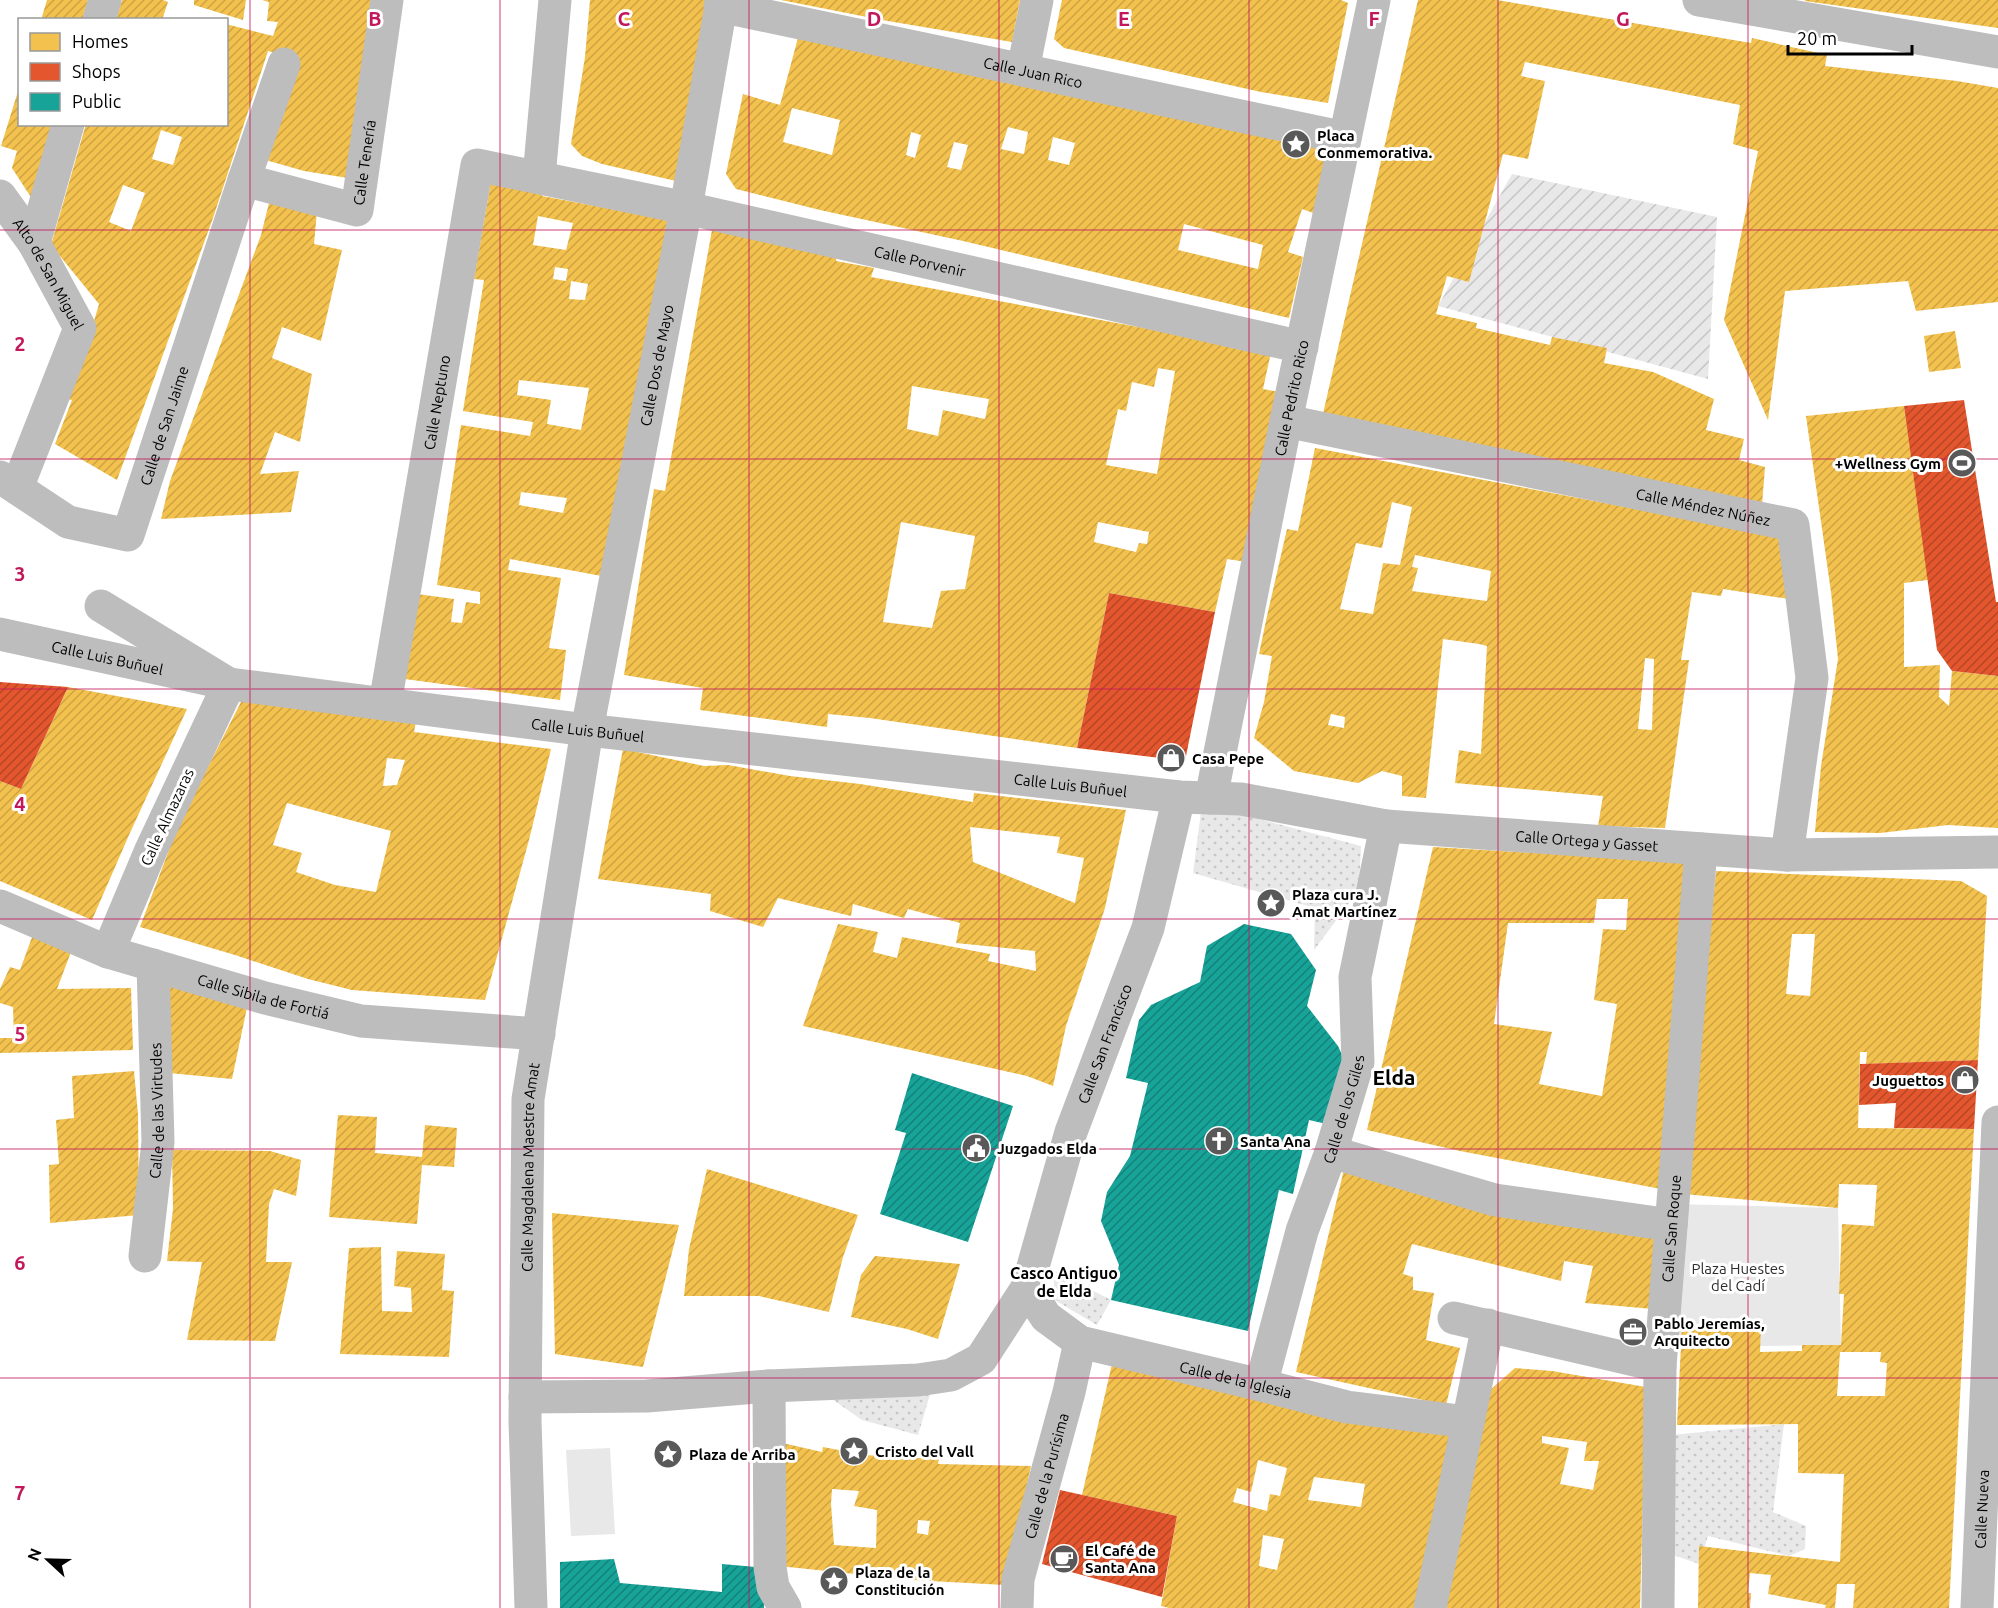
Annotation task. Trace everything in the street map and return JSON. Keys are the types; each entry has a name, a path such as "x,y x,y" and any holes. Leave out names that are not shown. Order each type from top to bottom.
{"street":[{"path":"100,18 105,0"},
{"name":"Calle Tenería","path":"243,180 357,210 387,0"},
{"path":"539,177 555,0"},
{"path":"1023,70 1037,0"},
{"name":"Calle Pedrito Rico","path":"1195,798 1286,421 1374,0"},
{"path":"1698,0 1998,52"},
{"name":"Calle Juan Rico","path":"721,3 1345,138"},
{"name":"Calle Dos de Mayo","path":"587,730 686,208 721,3"},
{"path":"243,180 285,64"},
{"path":"34,243 68,126"},
{"name":"Calle Neptuno","path":"384,704 477,165 539,177"},
{"name":"Calle Porvenir","path":"539,177 1302,347"},
{"name":"Calle de San Jaime","path":"9,482 68,522 128,535 243,180"},
{"name":"Alto de San Miguel","path":"0,196 34,243 80,328 9,482"},
{"name":"Calle Méndez Núñez","path":"1286,421 1793,525 1812,678 1787,855"},
{"path":"101,606 229,684"},
{"name":"Calle Luis Buñuel","path":"0,634 229,684 587,730 1195,798"},
{"name":"Calle Almazaras","path":"108,952 151,850 229,684"},
{"name":"Calle Magdalena Maestre Amat","path":"531,1608 525,1445 528,1099 587,730"},
{"name":"Calle Ortega y Gasset","path":"1195,798 1241,799 1386,826 1787,855 1998,852"},
{"name":"Calle San Francisco","path":"1027,1288 1071,1132 1195,798"},
{"name":"Calle de los Giles","path":"1261,1385 1302,1231 1331,1152 1358,1062 1355,977 1386,826"},
{"name":"Calle San Roque","path":"1658,1608 1660,1366 1701,849"},
{"name":"Calle Sibila de Fortiá","path":"0,906 108,952 265,998 361,1021 539,1034"},
{"name":"Calle de las Virtudes","path":"145,1256 158,1142 153,965"},
{"name":"Calle Nueva","path":"1977,1608 1998,1122"},
{"path":"1331,1152 1495,1200 1671,1225"},
{"path":"525,1397 647,1396 769,1386 918,1380 951,1375 981,1359 1027,1288"},
{"name":"Calle de la Iglesia","path":"1027,1288 1046,1317 1080,1342 1347,1407 1468,1422"},
{"path":"1454,1318 1660,1366"},
{"path":"1430,1608 1488,1325"},
{"name":"Calle de la Purísima","path":"1017,1608 1018,1579 1069,1392 1080,1342"},
{"path":"769,1386 770,1567 773,1587 785,1608"}],"green space":[{"path":"1512,174 1717,217 1708,379 1438,306"},
{"path":"1202,804 1361,846 1359,890 1314,950 1315,908 1193,873"},
{"name":"Plaza Huestes del Cadí","path":"1672,1204 1838,1208 1841,1345 1662,1347"},
{"path":"1055,1271 1111,1300 1097,1325 1053,1299"},
{"path":"931,1391 918,1435 862,1420 829,1397"},
{"path":"1784,1424 1773,1512 1806,1526 1805,1549 1789,1556 1708,1536 1699,1564 1665,1552 1671,1435"},
{"path":"610,1448 615,1534 571,1536 566,1450"}],"building: Homes":[{"path":"47,0 88,0 83,18 42,18"},
{"path":"122,0 168,2 163,18 117,18"},
{"path":"194,0 246,0 243,20 194,5"},
{"path":"262,0 381,0 348,178 304,171 262,159 293,58 268,51 213,218 117,480 55,444 72,400 68,399 83,359 99,304 51,245 85,126 228,126 228,25 273,36 278,22 267,21 269,2","holes":["161,130 182,137 173,165 152,159","123,185 145,193 131,231 109,222"]},
{"path":"590,0 712,0 676,181 602,164 582,156 571,144 585,57"},
{"path":"781,0 1020,0 1012,42"},
{"path":"1062,0 1341,0 1348,3 1328,103 1261,92 1064,48 1054,39"},
{"path":"1418,0 1497,0 1751,43 1752,38 1827,55 1825,66 1998,88 1998,302 1916,311 1908,281 1785,291 1768,420 1724,320 1758,151 1733,144 1740,105 1525,62 1521,76 1545,81 1528,159 1503,154 1469,282 1447,276 1436,314 1477,323 1476,328 1550,345 1552,337 1607,348 1604,363 1653,372 1714,399 1706,430 1744,439 1739,460 1765,467 1762,505 1322,418"},
{"path":"1998,0 1998,28 1805,1"},
{"path":"799,34 1325,147 1331,160 1319,215 1302,209 1288,252 1303,257 1289,318 736,189 726,174 743,94 780,105","holes":["792,108 840,120 832,155 783,142","1008,127 1028,132 1024,154 1001,149","911,132 921,135 915,158 906,155","1053,137 1075,143 1069,165 1048,160","954,142 968,145 961,170 947,167","1184,224 1263,245 1258,269 1178,250"]},
{"path":"18,91 18,126 53,126 34,202 12,168 17,151 1,146"},
{"path":"491,181 543,190 542,196 670,220 607,577 510,559 508,570 561,578 549,648 566,650 560,700 405,679 417,594 454,599 451,622 462,623 466,602 480,604 480,592 437,585 461,425 530,436 533,422 463,411 484,280 474,279","holes":["538,216 573,223 566,250 533,245","555,267 568,269 566,281 553,279","571,281 588,284 585,300 569,299","519,380 589,388 581,430 547,424 551,400 517,395","521,492 567,498 563,513 519,505"]},
{"path":"269,203 317,211 314,244 342,250 321,341 282,327 272,358 312,374 300,442 275,432 260,474 299,471 291,512 161,519 170,481 261,235"},
{"path":"712,230 837,248 836,261 874,268 871,277 1165,332 1273,343 1263,389 1279,392 1247,562 1227,559 1215,612 1109,593 1077,748 870,718 828,714 827,727 700,710 703,688 624,675 654,489 665,491","holes":["1158,368 1175,371 1157,474 1106,465 1118,409 1126,411 1132,382 1154,387","912,386 989,399 985,419 943,410 938,436 907,429","901,522 975,536 965,589 941,591 932,628 883,622","1098,522 1149,532 1147,544 1139,543 1136,552 1094,542"]},
{"path":"1955,331 1961,368 1929,372 1924,336"},
{"path":"1904,406 1928,580 1904,583 1904,667 1940,665 1939,697 1949,706 1952,671 1998,676 1998,828 1948,825 1880,833 1815,832 1821,766 1838,659 1831,592 1806,416"},
{"path":"1315,448 1784,537 1789,599 1723,589 1721,596 1692,592 1681,660 1689,660 1665,828 1598,826 1603,796 1455,783 1459,750 1481,754 1487,646 1443,639 1426,798 1402,796 1402,776 1382,771 1358,783 1294,771 1254,738 1264,702 1272,656 1259,654 1267,616 1287,529 1298,531","holes":["1392,502 1412,507 1400,565 1383,563 1373,614 1340,609 1356,543 1382,548","1415,555 1491,571 1487,601 1412,591 1418,568 1412,567","1645,658 1654,659 1652,730 1638,729","1331,714 1345,717 1344,728 1328,725"]},
{"path":"68,687 187,709 92,920 0,881 0,781 21,789"},
{"path":"243,698 417,716 414,732 551,749 529,840 485,1000 352,990 308,979 140,927 178,826","holes":["387,758 405,760 397,785 383,786","287,803 391,831 376,892 335,885 296,872 302,853 273,845"]},
{"path":"623,749 704,766 728,765 973,802 974,793 1126,810 1105,908 1066,1026 1053,1086 1027,1076 803,1026 838,924 878,932 873,952 897,958 902,937 990,954 988,961 1036,971 1035,951 956,943 960,923 908,909 904,918 853,904 851,916 778,898 763,927 710,911 711,894 598,879","holes":["970,827 1060,837 1057,853 1084,858 1075,903 973,862"]},
{"path":"1433,847 1690,862 1661,1189 1460,1151 1367,1130","holes":["1597,899 1628,899 1626,930 1603,929 1594,1000 1617,1004 1602,1096 1539,1084 1552,1032 1494,1024 1508,923 1594,923"]},
{"path":"1716,871 1961,881 1987,896 1978,1060 1866,1064 1867,1052 1860,1052 1858,1128 1974,1129 1949,1608 1853,1608 1855,1584 1837,1584 1835,1608 1825,1608 1826,1605 1768,1594 1771,1575 1750,1573 1748,1593 1751,1593 1750,1608 1698,1608 1699,1546 1840,1562 1844,1474 1798,1473 1798,1424 1677,1425 1682,1325 1761,1325 1760,1352 1802,1351 1802,1345 1841,1345 1844,1294 1839,1294 1842,1224 1874,1226 1877,1185 1839,1184 1838,1208 1684,1194","holes":["1792,934 1815,934 1810,996 1786,994","1840,1352 1881,1352 1880,1362 1887,1363 1885,1396 1837,1396"]},
{"path":"35,929 74,944 57,989 131,988 133,1050 0,1053 0,1038 14,1038 13,1007 0,1003 0,989 10,967 20,970"},
{"path":"170,985 249,998 232,1079 169,1073"},
{"path":"134,1071 138,1114 139,1215 50,1223 49,1165 59,1164 56,1120 74,1118 72,1076"},
{"path":"338,1115 377,1117 375,1153 422,1157 425,1125 457,1128 454,1167 422,1165 417,1224 329,1217"},
{"path":"172,1150 270,1151 301,1160 296,1196 274,1189 269,1204 266,1262 292,1262 275,1341 187,1340 202,1262 167,1261 173,1209"},
{"path":"1345,1165 1660,1229 1653,1309 1585,1303 1593,1266 1564,1261 1561,1281 1412,1244 1403,1274 1413,1277 1413,1290 1434,1293 1426,1340 1460,1348 1446,1405 1296,1372"},
{"path":"707,1169 858,1215 843,1257 829,1312 759,1296 684,1296 689,1249"},
{"path":"552,1213 679,1225 643,1367 555,1354"},
{"path":"381,1247 382,1311 412,1312 411,1288 394,1286 397,1251 445,1254 442,1290 454,1291 449,1357 340,1354 349,1248"},
{"path":"875,1256 960,1264 938,1339 907,1329 851,1317 861,1275"},
{"path":"1112,1364 1455,1430 1417,1608 1169,1608 1161,1606 1177,1516 1082,1495","holes":["1258,1460 1287,1468 1280,1496 1270,1494 1267,1511 1233,1502 1237,1488 1251,1492","1314,1477 1365,1484 1361,1507 1308,1500","1263,1535 1284,1539 1277,1570 1259,1566"]},
{"path":"1515,1368 1552,1371 1646,1387 1640,1608 1439,1608 1489,1391","holes":["1542,1436 1587,1442 1584,1461 1599,1461 1593,1490 1560,1484 1569,1448 1542,1443"]},
{"path":"778,1442 822,1452 823,1447 864,1455 939,1459 938,1464 1031,1466 1005,1585 912,1580 779,1566","holes":["832,1489 859,1491 854,1506 877,1510 876,1548 834,1545","918,1520 930,1521 928,1535 917,1533"]}],"building: Shops":[{"path":"1964,400 1996,602 1998,602 1998,676 1952,671 1937,650 1904,406"},
{"path":"1109,593 1215,612 1185,761 1077,748"},
{"path":"0,682 68,687 21,789 0,781"},
{"path":"1978,1060 1974,1129 1894,1128 1896,1103 1859,1105 1860,1064"},
{"path":"1060,1490 1177,1516 1162,1597 1042,1564"}],"building: Public":[{"name":"Santa Ana","path":"1244,924 1291,934 1316,970 1307,1006 1338,1046 1343,1057 1331,1125 1309,1120 1293,1194 1279,1190 1248,1331 1111,1300 1119,1265 1101,1221 1107,1192 1130,1156 1148,1083 1126,1078 1139,1020 1151,1005 1200,982 1207,946"},
{"path":"912,1073 1013,1106 968,1242 880,1214 906,1133 895,1130"},
{"path":"614,1559 620,1583 722,1592 722,1564 766,1568 764,1608 560,1608 560,1562"}],"place":[{"name":"Placa Conmemorativa.","path":"1296,144"},
{"name":"+Wellness Gym","path":"1962,463"},
{"name":"Casa Pepe","path":"1171,758"},
{"name":"Plaza cura J. Amat Martínez","path":"1271,903"},
{"name":"Juguettos","path":"1965,1080"},
{"name":"Santa Ana","path":"1219,1141"},
{"name":"Juzgados Elda","path":"976,1148"},
{"name":"Pablo Jeremías, Arquitecto","path":"1633,1332"},
{"name":"Cristo del Vall","path":"854,1451"},
{"name":"Plaza de Arriba","path":"668,1454"},
{"name":"El Café de Santa Ana","path":"1064,1559"},
{"name":"Plaza de la Constitución","path":"834,1581"}],"district":[{"name":"Elda","path":"1394,1077"},
{"name":"Casco Antiguo de Elda","path":"1064,1282"}]}
